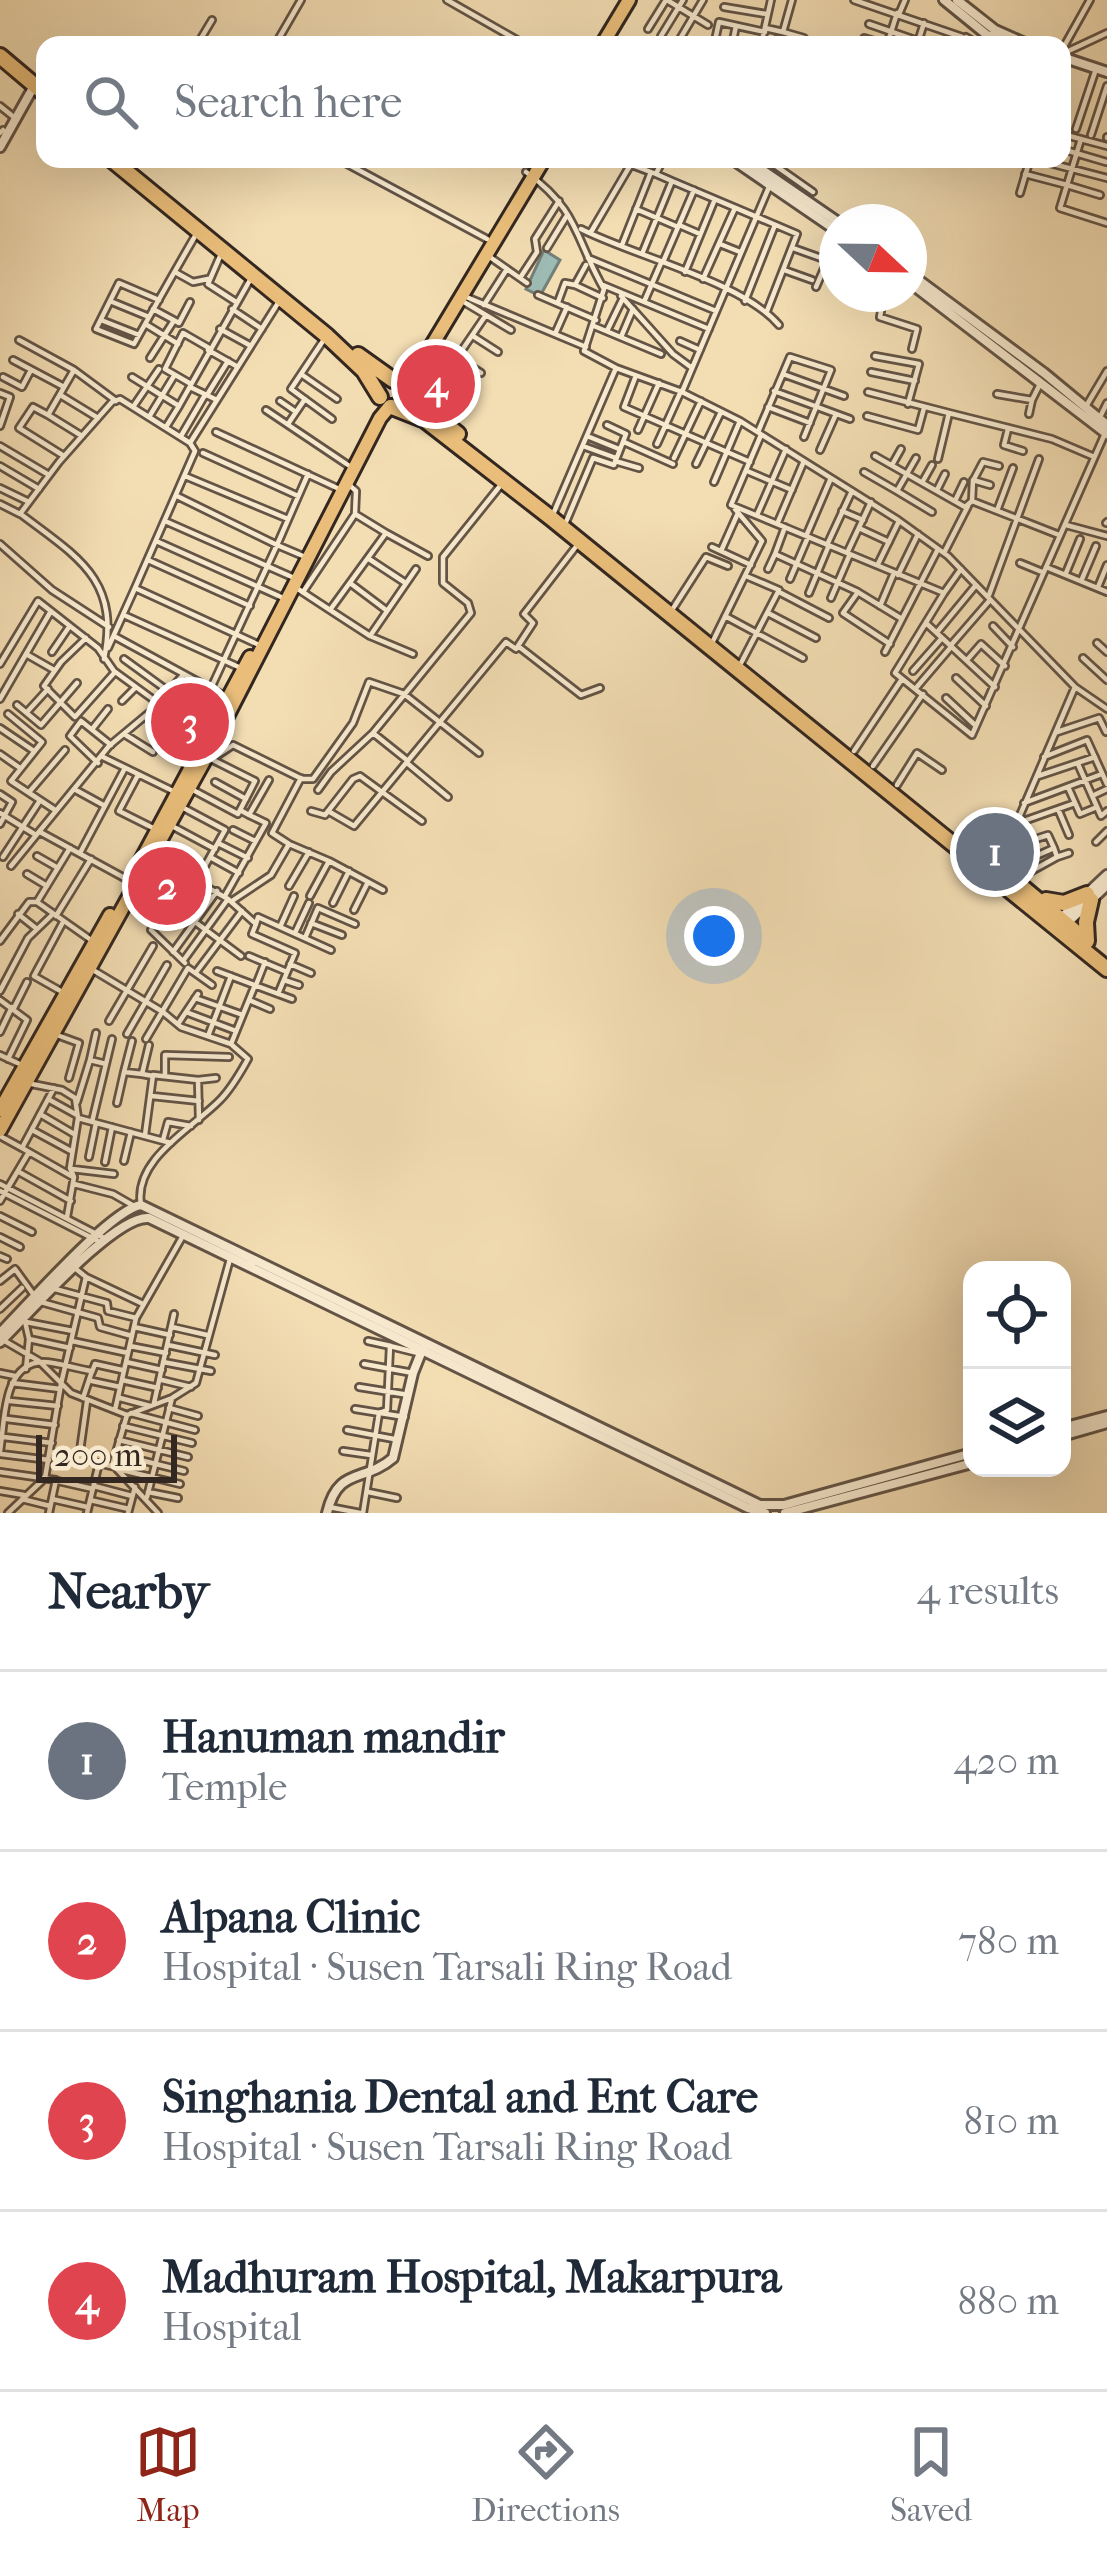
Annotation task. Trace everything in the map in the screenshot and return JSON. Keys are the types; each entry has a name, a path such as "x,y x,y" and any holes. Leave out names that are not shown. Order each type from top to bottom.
{"highway":[{"path":"0,56 36,90"},
{"path":"0,68 36,90"},
{"path":"122,168 367,368 400,386 582,539"},
{"path":"134,168 367,368 386,402 425,420 582,539 1107,959"},
{"path":"386,402 382,385 400,386"},
{"path":"386,402 403,402 400,386"},
{"path":"671,612 998,866 1107,969"},
{"path":"1035,897 1059,904 1089,897 1087,941"}],"main road":[{"path":"608,36 633,0"},
{"path":"616,36 633,0"},
{"path":"530,175 532,168"},
{"path":"400,386 536,168"},
{"path":"400,386 421,366 487,247"},
{"path":"182,796 208,761 348,465 386,402"},
{"path":"0,1133 182,796 281,597 295,585 303,556 386,402"},
{"path":"0,1110 94,942 147,867 162,832"}],"street":[{"path":"280,36 301,0"},
{"path":"447,0 510,36"},
{"path":"648,29 667,0 681,4 708,25"},
{"path":"682,36 703,0"},
{"path":"763,36 770,0"},
{"path":"783,32 792,0"},
{"path":"854,0 959,36"},
{"path":"891,36 905,0"},
{"path":"944,0 987,35"},
{"path":"957,0 1009,36"},
{"path":"1071,38 1090,0"},
{"path":"662,36 681,4"},
{"path":"724,7 768,15"},
{"path":"202,36 212,20"},
{"path":"716,36 719,22 797,36"},
{"path":"920,36 924,23"},
{"path":"869,24 903,36"},
{"path":"734,36 736,26"},
{"path":"1071,51 1107,33"},
{"path":"1071,60 1107,75"},
{"path":"1071,60 1107,75"},
{"path":"1076,129 1095,72"},
{"path":"1091,135 1107,86"},
{"path":"0,147 2,131 36,90"},
{"path":"0,106 15,118"},
{"path":"1071,137 1107,146"},
{"path":"1081,140 1060,208 1107,223"},
{"path":"1071,151 1106,162"},
{"path":"353,168 487,247 523,280 537,252 535,239 559,201"},
{"path":"590,234 630,168"},
{"path":"644,168 796,234 767,311"},
{"path":"622,247 657,168"},
{"path":"749,168 819,219"},
{"path":"752,168 819,210"},
{"path":"779,168 813,192"},
{"path":"1020,193 1028,168"},
{"path":"1068,168 1107,178"},
{"path":"1025,174 1100,195"},
{"path":"530,175 559,201 578,227 725,289 767,311 779,326"},
{"path":"641,255 672,181"},
{"path":"657,444 770,185"},
{"path":"644,302 694,190"},
{"path":"685,273 715,199"},
{"path":"702,280 735,208"},
{"path":"636,209 700,234"},
{"path":"547,248 568,215"},
{"path":"745,301 775,225"},
{"path":"578,227 603,298 584,351 740,421 918,534 961,569 1075,688 1107,710"},
{"path":"159,300 119,283 101,320 139,334 153,309 159,300 175,272 198,230"},
{"path":"720,244 740,252"},
{"path":"793,248 819,257"},
{"path":"223,250 208,284 262,329"},
{"path":"587,260 716,311"},
{"path":"575,285 587,260"},
{"path":"484,304 507,269"},
{"path":"783,270 814,284 819,275"},
{"path":"175,272 193,282 208,279"},
{"path":"165,428 253,275"},
{"path":"557,304 565,283 603,298"},
{"path":"601,284 709,329"},
{"path":"927,290 1046,374 1105,428"},
{"path":"616,291 673,354 692,368"},
{"path":"927,291 1105,428"},
{"path":"538,295 661,354"},
{"path":"190,443 281,298"},
{"path":"461,298 586,347"},
{"path":"461,298 511,330"},
{"path":"607,332 623,298"},
{"path":"109,301 147,320 178,344"},
{"path":"153,309 179,323 190,302"},
{"path":"555,334 567,308"},
{"path":"621,338 633,309"},
{"path":"881,312 880,317 917,329 912,349"},
{"path":"443,378 486,315"},
{"path":"150,358 174,321"},
{"path":"220,329 251,346"},
{"path":"217,400 165,369 183,333 238,367"},
{"path":"327,336 291,389 332,419"},
{"path":"473,336 499,352"},
{"path":"19,340 74,370 116,401"},
{"path":"680,341 700,350"},
{"path":"875,356 920,364 908,404"},
{"path":"731,505 790,357 831,370 804,437"},
{"path":"458,358 481,373"},
{"path":"13,360 64,387"},
{"path":"180,437 228,361"},
{"path":"421,366 469,396"},
{"path":"134,407 158,368"},
{"path":"560,517 586,436 616,368"},
{"path":"3,377 22,387 31,370"},
{"path":"48,416 74,370"},
{"path":"1084,408 1107,371"},
{"path":"871,372 915,381"},
{"path":"302,374 337,399"},
{"path":"783,374 844,396"},
{"path":"149,417 175,375"},
{"path":"637,375 624,407 750,462"},
{"path":"132,376 178,406"},
{"path":"1029,413 1041,381"},
{"path":"638,430 659,383"},
{"path":"774,391 850,419"},
{"path":"868,392 1052,439 1092,456"},
{"path":"0,393 10,398 1,426"},
{"path":"998,394 1032,400"},
{"path":"60,395 98,418"},
{"path":"1012,407 1015,397"},
{"path":"20,514 64,456 120,399 190,443 195,452 104,659"},
{"path":"287,425 305,399"},
{"path":"280,401 296,412"},
{"path":"586,436 674,461 701,401"},
{"path":"961,569 895,673 972,735 1105,428 1107,403"},
{"path":"64,456 19,428 33,407 82,436"},
{"path":"768,407 810,424"},
{"path":"867,416 918,430 924,408"},
{"path":"266,410 348,465"},
{"path":"696,464 721,412"},
{"path":"922,483 935,462 950,412"},
{"path":"820,450 836,414"},
{"path":"714,482 740,421"},
{"path":"560,517 593,458 614,465 625,433 607,425"},
{"path":"1008,427 1004,445 1023,451"},
{"path":"216,432 356,490 355,514 295,585"},
{"path":"0,446 50,475"},
{"path":"583,446 638,468"},
{"path":"757,515 786,449"},
{"path":"891,466 901,449"},
{"path":"203,453 298,496"},
{"path":"875,455 955,501 997,509 1059,535"},
{"path":"897,491 916,458"},
{"path":"915,689 989,599 1039,459"},
{"path":"16,476 25,460"},
{"path":"768,569 804,461"},
{"path":"885,652 970,504 982,463 999,466"},
{"path":"0,466 39,489"},
{"path":"997,509 1013,468"},
{"path":"746,471 792,490"},
{"path":"864,472 932,512"},
{"path":"145,717 177,737 238,635 308,474"},
{"path":"937,491 945,474"},
{"path":"185,476 288,519"},
{"path":"790,579 831,478"},
{"path":"974,480 990,485"},
{"path":"318,790 373,733 471,613 468,603 443,583 443,557 503,481"},
{"path":"955,501 964,482"},
{"path":"0,488 29,502"},
{"path":"809,593 852,491"},
{"path":"177,496 303,556"},
{"path":"831,598 871,502"},
{"path":"0,504 77,556 109,609 104,659"},
{"path":"713,641 762,541 731,505"},
{"path":"731,505 944,593"},
{"path":"721,551 738,512"},
{"path":"842,512 889,542"},
{"path":"355,514 428,556"},
{"path":"165,521 267,567 370,636 413,654"},
{"path":"878,566 899,521"},
{"path":"1064,524 1107,536"},
{"path":"330,610 386,533"},
{"path":"880,606 918,534"},
{"path":"328,811 352,827 506,642 516,649 533,623 524,614 582,539"},
{"path":"1065,575 1079,539"},
{"path":"156,542 281,597"},
{"path":"0,544 52,590 109,628"},
{"path":"1081,582 1096,546"},
{"path":"712,547 751,565"},
{"path":"775,554 839,582 902,620"},
{"path":"671,612 706,557 728,566"},
{"path":"368,558 404,582"},
{"path":"148,560 250,606"},
{"path":"1020,563 1107,592"},
{"path":"1097,588 1107,565"},
{"path":"370,636 416,569"},
{"path":"746,576 829,618"},
{"path":"350,583 386,610"},
{"path":"914,671 976,585"},
{"path":"135,588 257,644"},
{"path":"739,667 778,592"},
{"path":"858,592 843,613 890,644"},
{"path":"0,664 38,601 87,638 115,672 136,687 192,712"},
{"path":"0,699 51,611"},
{"path":"768,613 816,638"},
{"path":"126,616 243,669"},
{"path":"725,616 803,658"},
{"path":"926,623 995,687"},
{"path":"52,652 70,625"},
{"path":"993,626 1013,647"},
{"path":"114,636 228,698"},
{"path":"87,638 44,686 111,745"},
{"path":"1097,643 1107,652"},
{"path":"967,661 981,644 1005,666"},
{"path":"518,646 581,695 600,688"},
{"path":"26,654 54,670"},
{"path":"124,658 163,697"},
{"path":"1083,658 1107,680"},
{"path":"115,672 70,736 100,760 182,796 238,814 255,782 208,761"},
{"path":"11,866 111,745 145,717 184,674"},
{"path":"956,679 986,706"},
{"path":"854,752 902,680"},
{"path":"17,705 40,724 77,682"},
{"path":"208,761 233,745 301,778 313,778 341,743 368,682 404,694 479,753"},
{"path":"122,701 136,687"},
{"path":"998,866 1075,688"},
{"path":"26,713 48,689"},
{"path":"873,766 923,694"},
{"path":"946,698 976,726"},
{"path":"91,730 109,709"},
{"path":"8,715 42,742 11,781 55,810"},
{"path":"1054,734 1099,718 1107,730"},
{"path":"0,728 34,751"},
{"path":"373,733 448,797"},
{"path":"124,734 153,752"},
{"path":"1044,757 1087,740 1107,787 1092,796"},
{"path":"28,793 64,750"},
{"path":"897,785 916,753 942,770"},
{"path":"0,754 21,769"},
{"path":"1035,777 1095,757"},
{"path":"1078,764 1101,816 1107,811"},
{"path":"80,854 125,768"},
{"path":"1024,803 1104,772"},
{"path":"138,775 119,811 162,832 248,858"},
{"path":"311,811 322,816 358,776 422,821"},
{"path":"301,778 273,836 383,890"},
{"path":"249,815 268,780"},
{"path":"215,782 246,799"},
{"path":"1067,786 1080,814 1097,807"},
{"path":"74,789 105,806"},
{"path":"0,794 12,802 0,824"},
{"path":"162,832 205,866 225,830 182,796"},
{"path":"3,857 40,801"},
{"path":"1016,824 1075,803"},
{"path":"1058,809 1069,836"},
{"path":"183,961 228,899 266,823 240,810"},
{"path":"3,814 132,884 158,910 175,907 203,885 256,924"},
{"path":"1005,849 1066,827"},
{"path":"233,830 256,842"},
{"path":"1048,835 1057,857"},
{"path":"1096,842 1106,835"},
{"path":"1032,842 1038,855"},
{"path":"228,899 271,875 289,844"},
{"path":"37,902 70,848"},
{"path":"1028,860 1054,848"},
{"path":"289,886 309,851"},
{"path":"1028,873 1070,853"},
{"path":"37,856 58,868"},
{"path":"210,857 239,873"},
{"path":"0,991 28,938 54,915 91,860"},
{"path":"295,933 329,861"},
{"path":"147,867 194,889"},
{"path":"333,903 349,871"},
{"path":"27,874 46,886"},
{"path":"1060,924 1107,875"},
{"path":"354,910 368,882"},
{"path":"1089,897 1107,885"},
{"path":"172,952 217,891"},
{"path":"280,927 294,896"},
{"path":"0,941 29,902 37,902 94,942"},
{"path":"175,907 298,986"},
{"path":"305,938 318,908 355,924"},
{"path":"197,971 242,910"},
{"path":"18,914 38,929"},
{"path":"278,994 295,953 252,934 258,916 331,950"},
{"path":"64,922 34,976 64,993"},
{"path":"311,923 342,935"},
{"path":"151,930 212,985"},
{"path":"110,1021 152,946"},
{"path":"231,1044 265,962"},
{"path":"127,1034 167,964"},
{"path":"290,964 311,973"},
{"path":"61,1387 39,1361 1,1334 137,1205 142,1183 171,1142 226,1095 248,1059 231,1044 178,1024 88,968"},
{"path":"142,1074 147,1042 188,968"},
{"path":"217,971 292,998"},
{"path":"208,1036 231,976"},
{"path":"0,1032 27,982"},
{"path":"178,1024 196,996 243,1015"},
{"path":"0,1000 27,1020 8,1059"},
{"path":"249,1000 270,1009"},
{"path":"186,1012 236,1031"},
{"path":"52,1033 80,1043 69,1078"},
{"path":"76,1106 96,1034"},
{"path":"88,1157 112,1039"},
{"path":"117,1103 132,1040"},
{"path":"165,1076 165,1054 229,1057"},
{"path":"0,1055 24,1066"},
{"path":"90,1060 106,1064"},
{"path":"124,1072 216,1078"},
{"path":"145,1136 153,1076"},
{"path":"198,1080 199,1120"},
{"path":"26,1082 75,1098 78,1116 70,1168 74,1181 67,1217"},
{"path":"0,1201 19,1172 32,1130 54,1088"},
{"path":"152,1096 199,1101"},
{"path":"48,1099 94,1122 171,1142"},
{"path":"40,1114 74,1134"},
{"path":"163,1140 168,1122 190,1126"},
{"path":"105,1162 112,1127"},
{"path":"32,1130 71,1151"},
{"path":"124,1161 130,1132"},
{"path":"0,1133 74,1181 110,1192 765,1513"},
{"path":"70,1168 114,1174"},
{"path":"19,1172 71,1202"},
{"path":"4,1189 100,1239"},
{"path":"4,1189 67,1217 100,1239"},
{"path":"0,1216 32,1232"},
{"path":"38,1300 55,1289 100,1239 143,1216 232,1252"},
{"path":"116,1410 136,1318 184,1234"},
{"path":"0,1238 20,1247"},
{"path":"158,1513 116,1468 119,1440 129,1414 191,1387 200,1370 232,1252"},
{"path":"76,1268 143,1304"},
{"path":"0,1281 14,1269 25,1281 0,1309"},
{"path":"0,1509 9,1512 45,1478 86,1277"},
{"path":"24,1287 38,1300 99,1319"},
{"path":"55,1289 107,1303 99,1326 132,1336"},
{"path":"107,1310 136,1318"},
{"path":"152,1405 174,1314"},
{"path":"24,1317 74,1331"},
{"path":"24,1317 26,1369"},
{"path":"134,1327 207,1335"},
{"path":"28,1339 166,1353"},
{"path":"368,1341 424,1348 760,1505 784,1505 963,1455"},
{"path":"167,1345 215,1355"},
{"path":"379,1413 386,1411 391,1346"},
{"path":"379,1413 368,1472 362,1513 328,1510 338,1486 368,1472 393,1458 413,1373 424,1348"},
{"path":"92,1372 39,1361 13,1380 0,1453 79,1458 180,1484"},
{"path":"126,1362 212,1371"},
{"path":"92,1381 94,1364 124,1370"},
{"path":"364,1364 413,1373"},
{"path":"0,1373 13,1380 61,1387 116,1410 195,1430"},
{"path":"79,1458 86,1382 191,1387"},
{"path":"359,1387 409,1395"},
{"path":"0,1393 58,1406"},
{"path":"118,1398 152,1405"},
{"path":"147,1496 172,1398"},
{"path":"169,1408 198,1415"},
{"path":"355,1409 404,1417"},
{"path":"4,1414 55,1424"},
{"path":"1071,1429 1107,1419"},
{"path":"123,1426 192,1443"},
{"path":"347,1430 400,1440"},
{"path":"2,1431 52,1443"},
{"path":"119,1440 188,1456"},
{"path":"344,1451 371,1455"},
{"path":"116,1454 184,1471"},
{"path":"89,1507 99,1462"},
{"path":"785,1513 963,1465"},
{"path":"0,1472 133,1496"},
{"path":"50,1506 56,1480"},
{"path":"0,1491 50,1506 129,1511 135,1487"},
{"path":"366,1492 397,1498"},
{"path":"147,1496 178,1498"}],"water":[{"path":"544,250 560,260 540,296 526,289"}],"place":[{"name":"Madhuram Hospital, Makarpura","path":"436,384"},
{"name":"Singhania Dental and Ent Care","path":"190,722"},
{"name":"Hanuman mandir","path":"995,852"},
{"name":"Alpana Clinic","path":"167,886"}]}
